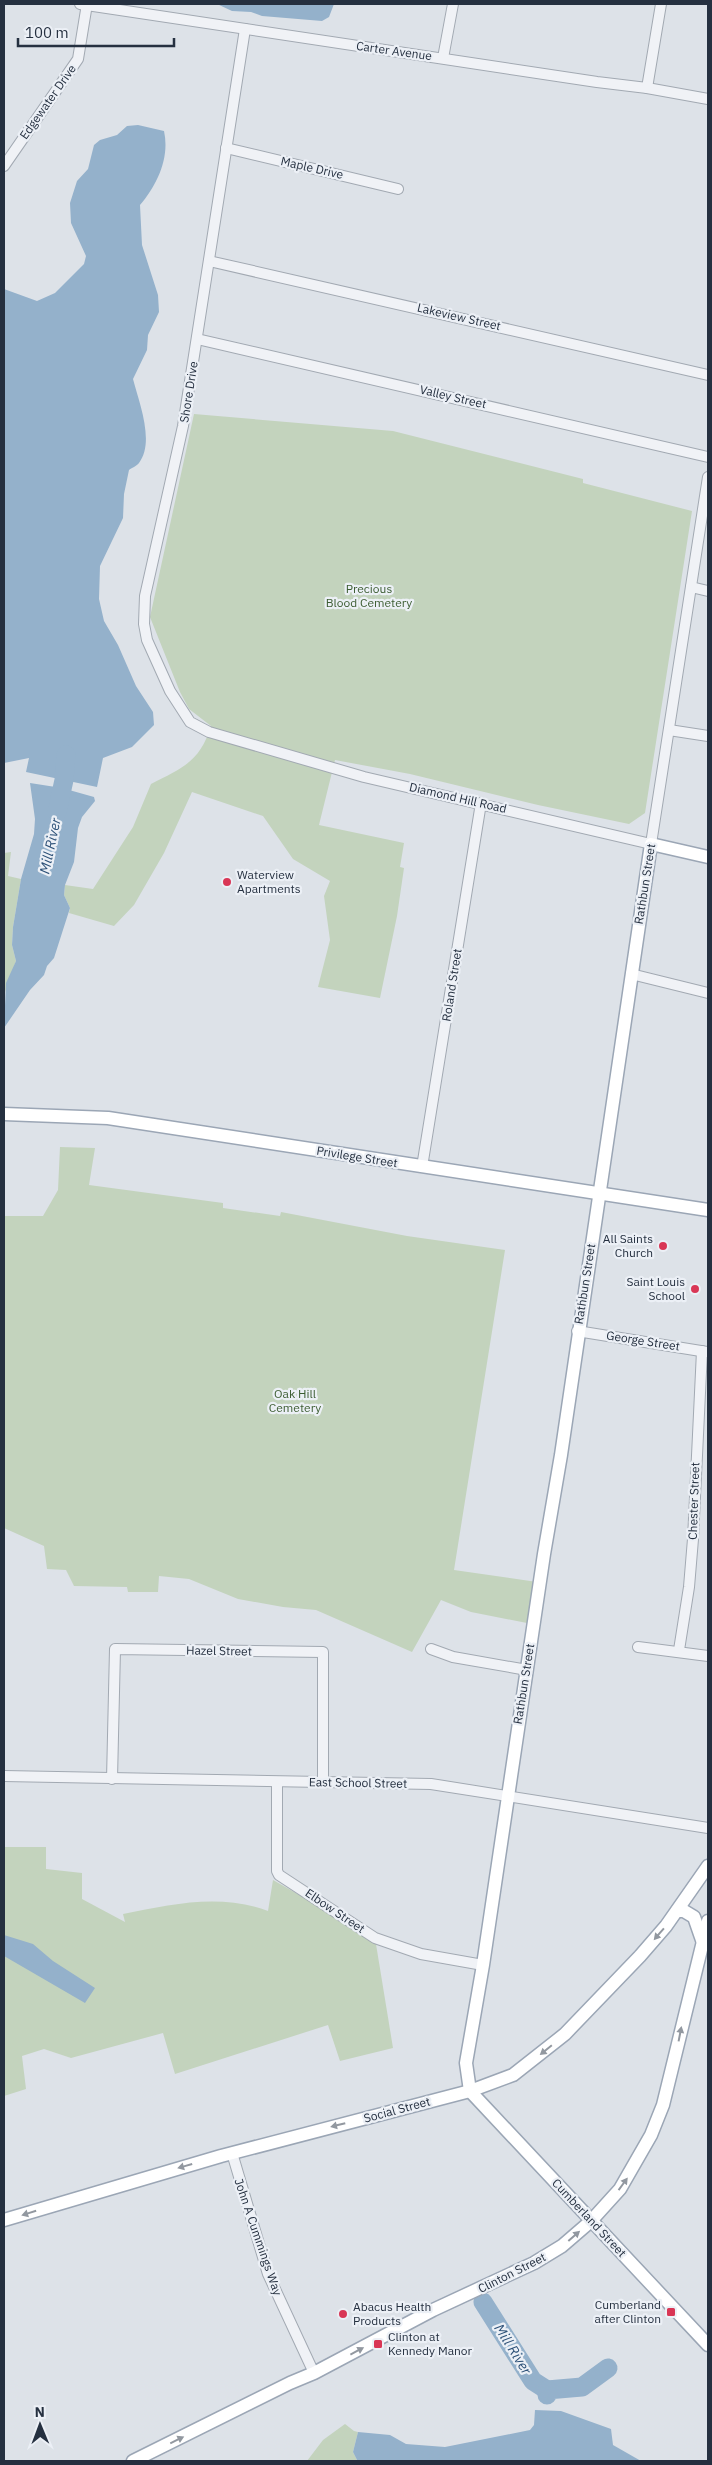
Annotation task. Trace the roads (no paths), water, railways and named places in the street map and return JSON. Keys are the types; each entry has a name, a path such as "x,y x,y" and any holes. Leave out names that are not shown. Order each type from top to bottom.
{"main road":[{"name":"Diamond Hill Road","path":"651,844 708,857"},
{"name":"Rathbun Street","path":"470,2091 466,2063 483,1965 506,1798 561,1455 577,1331 651,844"},
{"name":"Privilege Street","path":"4,1114 108,1118 708,1210"},
{"name":"Social Street","path":"4,2220 232,2153 470,2091 513,2075 552,2046 640,1956 677,1911 708,1866"},
{"path":"677,1911 684,1911 694,1917 702,1940"},
{"name":"Clinton Street","path":"133,2461 290,2383 314,2373 433,2310 541,2259 591,2221 620,2189 651,2135 663,2104 708,1920"},
{"name":"Cumberland Street","path":"470,2091 708,2345"}],"street":[{"name":"Carter Avenue","path":"85,4 647,88 708,99"},
{"name":"Edgewater Drive","path":"4,166 78,59 85,4"},
{"path":"443,58 453,4"},
{"path":"647,88 661,4"},
{"name":"Shore Drive","path":"209,732 190,722 174,701 147,640 144,624 145,596 183,426 245,29"},
{"name":"Maple Drive","path":"226,148 398,189"},
{"name":"Lakeview Street","path":"209,261 708,374"},
{"name":"Valley Street","path":"197,339 708,457"},
{"name":"Rathbun Street","path":"651,844 708,477"},
{"path":"691,587 708,591"},
{"path":"669,730 708,736"},
{"name":"Diamond Hill Road","path":"209,732 364,777 651,844"},
{"name":"Roland Street","path":"422,1167 481,803"},
{"path":"631,974 708,993"},
{"name":"George Street","path":"577,1331 705,1351"},
{"name":"Chester Street","path":"678,1650 689,1587 705,1351"},
{"path":"638,1646 678,1650 708,1656"},
{"name":"Hazel Street","path":"112,1779 115,1649 324,1652 323,1781"},
{"path":"431,1649 453,1657 527,1670"},
{"name":"East School Street","path":"4,1776 431,1784 506,1798 708,1828"},
{"name":"Elbow Street","path":"277,1782 277,1871 279,1875 375,1938 421,1954 483,1965"},
{"name":"John A Cummings Way","path":"232,2153 268,2274 314,2373"}],"water":[{"path":"217,4 334,4 329,17 322,21 262,16 251,12 232,11"},
{"path":"138,125 164,131 165,151 161,171 152,189 140,205 142,245 158,295 159,312 148,335 147,350 133,379 146,433 144,454 138,464 129,470 124,494 123,518 100,566 99,599 104,621 118,645 136,686 153,712 154,725 132,747 103,758 97,787 26,772 29,758 4,763 4,289 37,301 55,293 84,264 86,256 71,223 70,203 77,181 88,169 94,145 100,140 117,135 127,126"},
{"path":"30,783 62,788 94,797 95,801 82,817 78,828 74,862 65,885 64,895 70,908 54,958 47,966 44,975 30,990 4,1028 6,983 16,961 12,945 13,927 21,879 34,834 35,819"},
{"path":"4,1935 33,1944 53,1961 95,1988 85,2003 4,1956"},
{"path":"535,2410 561,2411 611,2429 613,2445 641,2461 368,2461 357,2460 353,2452 358,2432 390,2435 406,2444 445,2447 530,2430 534,2425"}],"waterway":[{"name":"Mill River","path":"57,812 64,780 66,755"},
{"name":"Mill River","path":"483,2302 533,2381 547,2390"},
{"path":"547,2395 547,2390 582,2387 608,2368"}],"place":[{"name":"Waterview Apartments","path":"227,882"},
{"name":"All Saints Church","path":"663,1246"},
{"name":"Saint Louis School","path":"695,1289"},
{"name":"Cumberland after Clinton","path":"671,2312"},
{"name":"Abacus Health Products","path":"343,2314"},
{"name":"Clinton at Kennedy Manor","path":"378,2344"}],"park label":[{"name":"Precious Blood Cemetery","path":"369,596"},
{"name":"Oak Hill Cemetery","path":"295,1401"}]}
